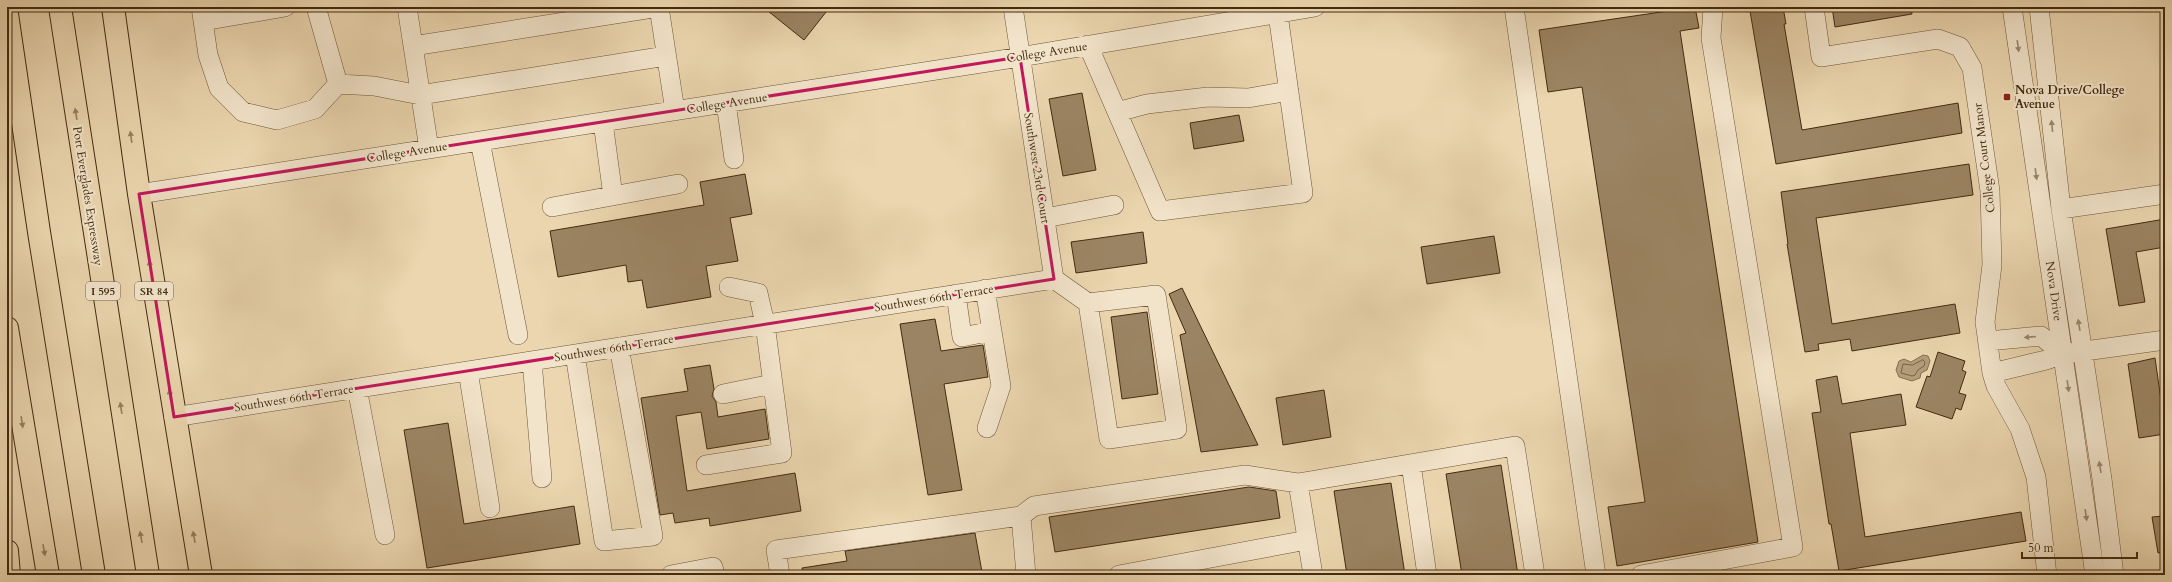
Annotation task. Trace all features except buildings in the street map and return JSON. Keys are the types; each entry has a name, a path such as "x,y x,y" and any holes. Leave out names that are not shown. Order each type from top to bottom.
{"main road":[{"name":"Port Everglades Expressway","path":"60,7 148,575"},
{"name":"SR 84","path":"113,7 139,194 174,417 201,575"},
{"path":"7,14 39,232 94,575"},
{"path":"7,328 48,575"},
{"path":"7,381 11,356"},
{"path":"7,551 9,575"}],"street":[{"path":"285,7 202,14 208,55 219,88 243,112 277,120 315,109 338,84"},
{"path":"316,7 338,84"},
{"path":"406,7 429,149"},
{"path":"413,46 659,7 675,111"},
{"name":"Southwest 23rd Court","path":"1013,7 1054,279"},
{"name":"College Avenue","path":"139,194 1020,57 1277,10 1315,7"},
{"path":"1514,7 1596,575"},
{"path":"1641,575 1793,547 1711,38 1713,7"},
{"name":"College Court Manor","path":"1814,7 1821,58 1938,39 1960,47 1972,68 1990,191 1992,265 1985,322 1992,373 1996,386 2020,429 2036,477 2047,575"},
{"name":"Nova Drive","path":"2012,7 2095,575"},
{"name":"Nova Drive","path":"2038,7 2061,209 2083,351 2114,575"},
{"path":"1088,45 1160,211 1303,193 1277,10"},
{"path":"338,84 374,86 420,95 666,56"},
{"path":"1117,112 1147,104 1208,97 1248,98 1289,91"},
{"path":"726,103 734,159"},
{"path":"603,122 613,196"},
{"path":"480,141 518,335"},
{"path":"552,207 678,184"},
{"path":"2061,209 2165,194"},
{"path":"1045,218 1114,205"},
{"path":"1054,279 1088,303 1156,295 1176,429 1109,439 1088,303"},
{"name":"Southwest 66th Terrace","path":"174,417 1054,279"},
{"path":"706,465 782,453 765,324 758,293 729,287"},
{"path":"985,289 1001,386 986,428"},
{"path":"956,294 962,337 992,331"},
{"path":"1988,341 2041,336 2063,354"},
{"path":"1992,373 2046,360 2063,354 2165,340"},
{"path":"576,354 604,541 653,536 619,348"},
{"path":"532,361 542,478"},
{"path":"468,371 490,508"},
{"path":"723,394 773,384"},
{"path":"356,388 385,535"},
{"path":"780,575 776,550 1021,516 1034,506 1245,475 1298,483 1514,446 1535,575"},
{"path":"1411,464 1427,575"},
{"path":"1298,483 1313,575"},
{"path":"1021,516 1026,575"},
{"path":"1119,575 1307,540"},
{"path":"671,575 713,567 715,575"}],"highlighted area":[{"path":"1020,57 1054,279 174,417 139,194"}],"water":[{"path":"1923,355 1928,356 1930,361 1927,370 1921,373 1920,378 1912,381 1899,377 1896,370 1899,361 1904,359 1911,362"}],"place":[{"name":"Nova Drive/College Avenue","path":"2007,97"}]}
